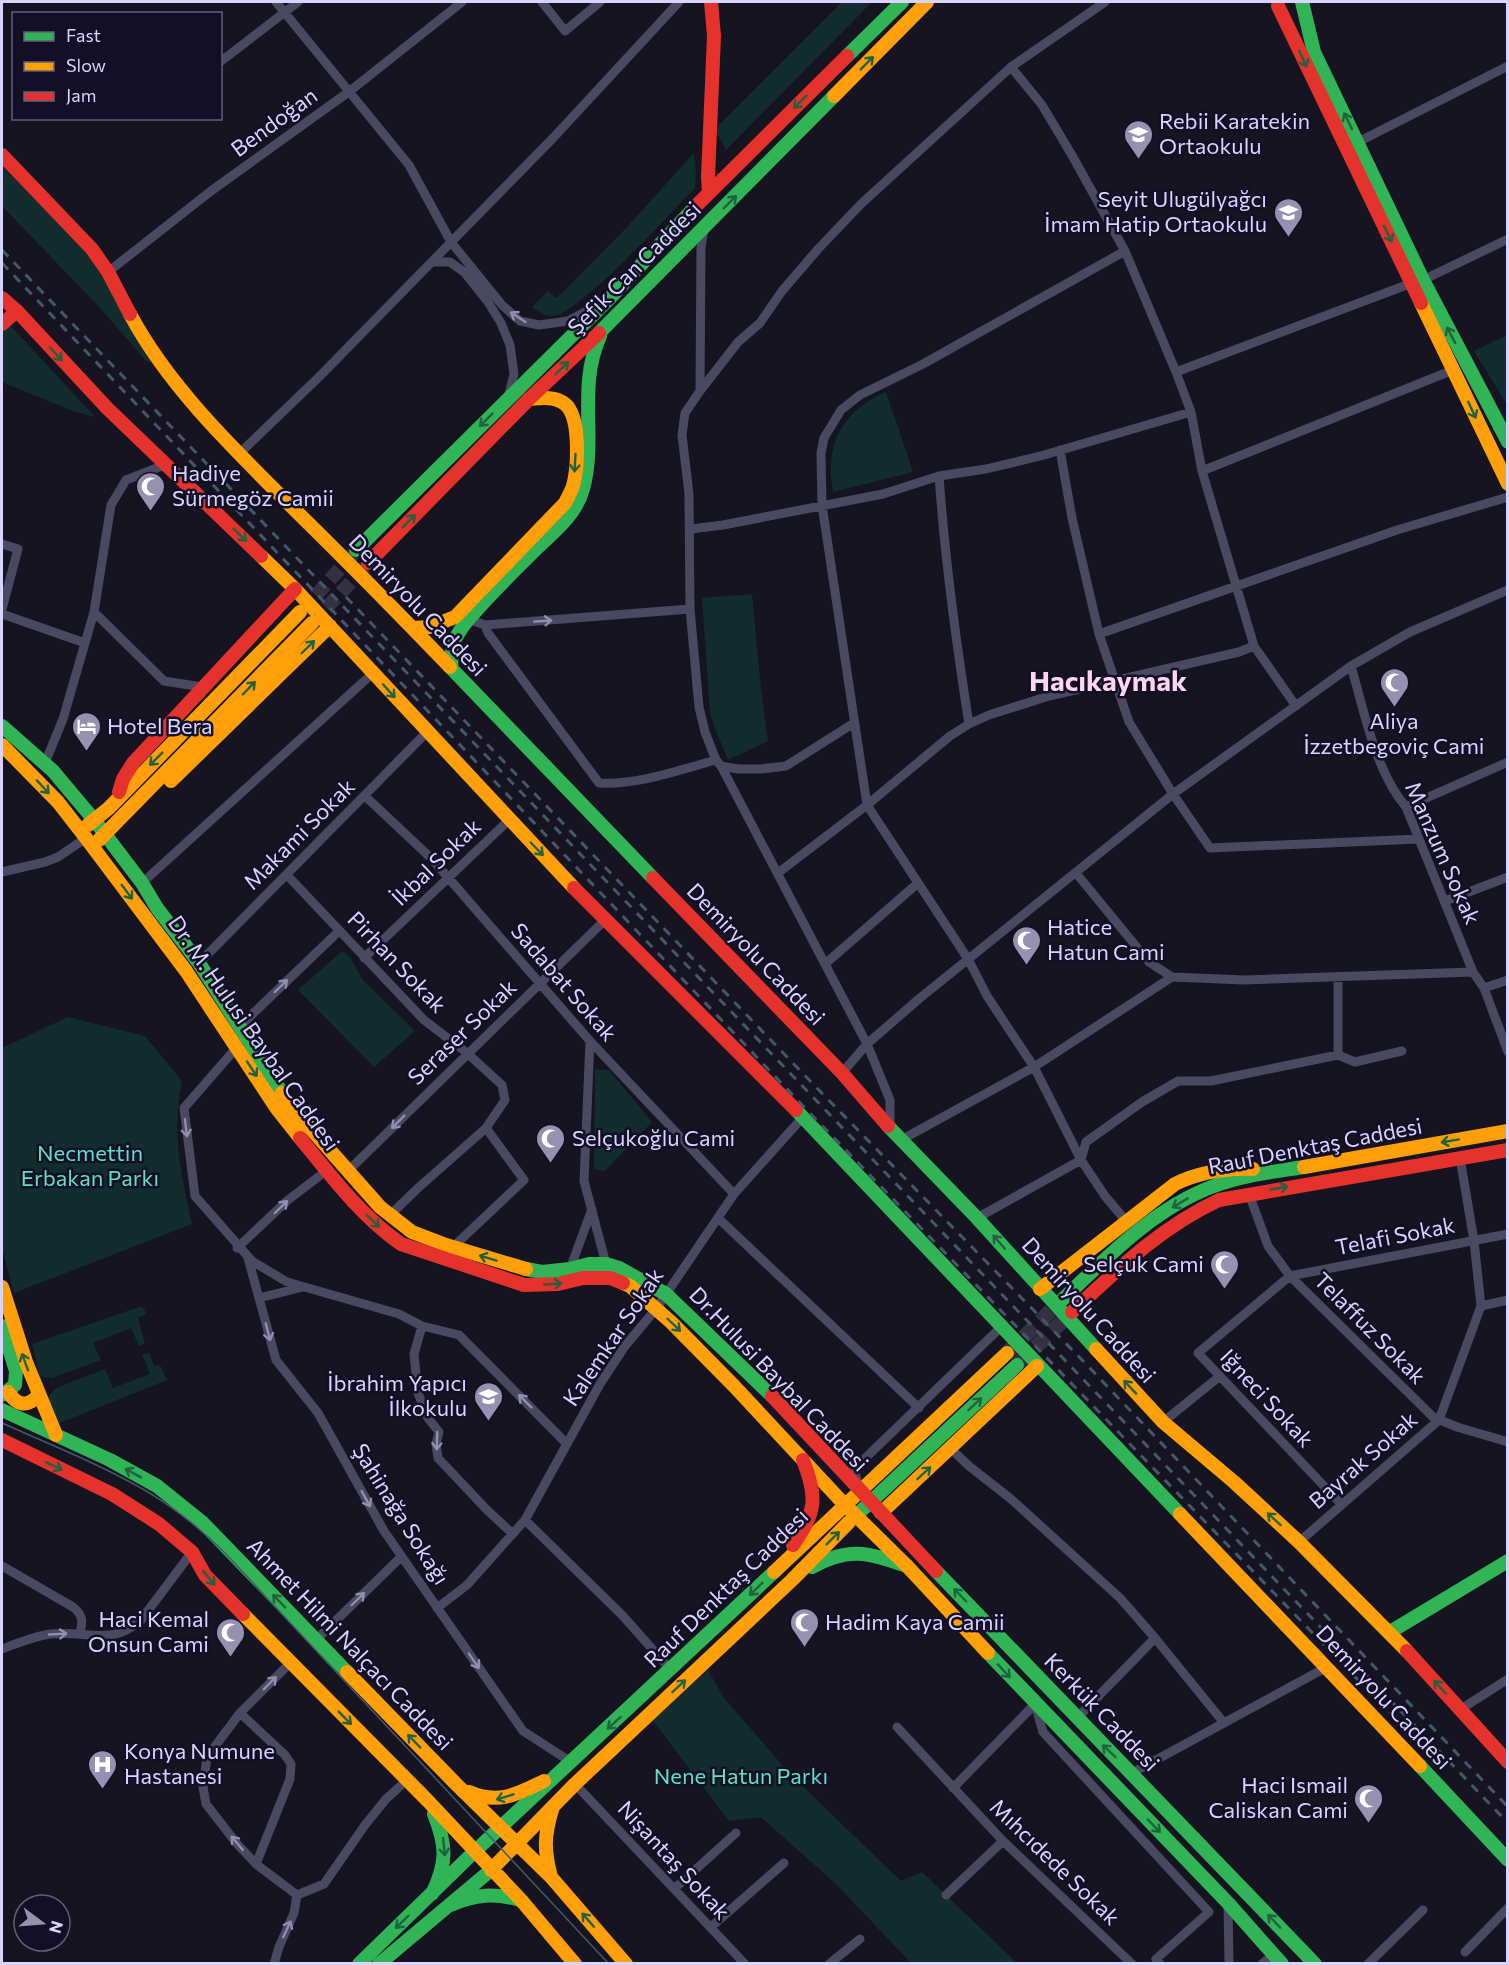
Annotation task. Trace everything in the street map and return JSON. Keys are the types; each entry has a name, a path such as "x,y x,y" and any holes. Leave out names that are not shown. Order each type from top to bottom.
{"main road":[{"path":"709,192 714,36 711,2"},
{"name":"Şefik Can Caddesi","path":"356,550 610,298 709,192 902,2"},
{"name":"Şefik Can Caddesi","path":"368,563 529,399 606,327 927,2"},
{"path":"1276,4 1282,8 1293,9 1302,2 1314,52 1358,142 1453,370 1508,484"},
{"path":"1276,4 1331,119 1417,281 1508,442"},
{"name":"Demiryolu Caddesi","path":"2,155 92,249 108,272 136,325 168,375 239,454 413,628 842,1072 901,1140 977,1218 1163,1422 1234,1482 1299,1542 1390,1632 1508,1762"},
{"name":"Demiryolu Caddesi","path":"2,299 107,408 295,589 509,820 605,920 803,1117 1508,1860"},
{"path":"2,324 16,311"},
{"path":"451,668 450,647 458,631 569,515 583,492 587,470 588,389 591,358 594,346 606,327"},
{"path":"413,628 437,626 455,616 565,503 574,485 576,416 564,403 545,397 529,399"},
{"path":"117,798 123,779 133,764 295,589"},
{"path":"86,838 95,821 300,612"},
{"path":"86,838 105,835 312,623"},
{"path":"126,814 141,808 166,786 330,626"},
{"path":"2,726 45,763 105,835"},
{"path":"2,745 58,802 86,838"},
{"name":"Dr. M. Hulusi Baybal Caddesi","path":"105,835 199,963 289,1104 380,1208 412,1232 525,1269 542,1272 589,1264 606,1264"},
{"name":"Dr. M. Hulusi Baybal Caddesi","path":"86,838 186,971 277,1109 326,1171 384,1232 401,1244 524,1285 558,1284 584,1278 610,1278 630,1286"},
{"name":"Rauf Denktaş Caddesi","path":"1061,1301 1124,1243 1174,1206 1207,1187 1277,1171 1508,1131"},
{"name":"Rauf Denktaş Caddesi","path":"1072,1312 1140,1250 1188,1215 1219,1200 1508,1150"},
{"path":"1040,1288 1165,1190 1195,1175 1232,1168 1277,1171"},
{"name":"Dr.Hulusi Baybal Caddesi","path":"606,1264 619,1268 666,1294 777,1401 859,1491"},
{"name":"Dr.Hulusi Baybal Caddesi","path":"630,1286 735,1387 856,1515"},
{"path":"2,1287 9,1315 38,1396 57,1435"},
{"path":"2,1326 16,1371 15,1385 5,1394 14,1402 24,1405 33,1402 38,1396"},
{"name":"Rauf Denktaş Caddesi","path":"359,1964 474,1852 1007,1353"},
{"name":"Rauf Denktaş Caddesi","path":"379,1964 491,1870 575,1784 792,1580 856,1515 1017,1365"},
{"path":"881,1513 1038,1365"},
{"name":"Ahmet Hilmi Nalçacı Caddesi","path":"2,1410 129,1470 157,1486 203,1523 455,1783 551,1877 626,1964"},
{"path":"2,1440 112,1494 159,1524 192,1552 205,1575 290,1664 428,1801 521,1900 575,1964"},
{"path":"773,1573 808,1523 814,1508 813,1485 803,1460"},
{"name":"Kerkük Caddesi","path":"859,1491 1315,1964"},
{"name":"Kerkük Caddesi","path":"856,1515 908,1566 1035,1704 1228,1903 1278,1959"},
{"path":"792,1580 819,1562 849,1552 870,1554 908,1566"},
{"path":"1390,1632 1508,1561"},
{"path":"455,1783 474,1795 499,1800 555,1776"},
{"path":"428,1801 440,1827 446,1851 443,1872 432,1894"},
{"path":"551,1877 544,1845 554,1806"},
{"path":"451,1905 474,1895 486,1894 521,1900"}],"street":[{"path":"276,2 409,165 451,242 502,305 520,321 539,326 567,321 610,298"},
{"path":"222,60 298,2"},
{"name":"Bendoğan","path":"108,272 211,191 350,92 462,2"},
{"path":"542,2 565,31 600,2"},
{"path":"239,454 321,375 554,137 679,2"},
{"path":"891,1129 890,1100 867,1044 719,763 705,732 699,707 690,609 691,529 682,435 685,413 738,342 760,323 782,291 861,204 1011,67 1105,2"},
{"path":"1358,142 1508,66"},
{"path":"1011,67 1042,105 1125,251 1191,412 1202,471 1254,646 1296,706"},
{"path":"700,391 701,248 704,228"},
{"path":"1176,372 1417,281 1508,239"},
{"path":"1125,251 923,364 860,395 841,410 824,438 821,453 822,505 867,805 968,959 987,996 1034,1067 1081,1160 1105,1196 1126,1221"},
{"path":"432,262 452,253 464,258"},
{"path":"432,262 450,262 464,272 488,302 501,323 510,345 514,374 508,398"},
{"path":"1202,471 1453,370"},
{"path":"691,529 723,525 883,494 939,476 986,469 1060,450 1191,412"},
{"path":"1060,450 1072,518 1100,634 1129,722 1173,794 1210,848 1419,839"},
{"path":"45,763 63,719 94,612 111,505 126,480 167,464"},
{"path":"939,476 953,624 969,724"},
{"path":"1100,634 1397,530 1508,497"},
{"path":"2,544 18,549 2,609"},
{"path":"842,1072 867,1044 968,959 1173,794 1351,666 1410,632 1508,590"},
{"path":"468,619 485,625 690,609"},
{"path":"94,612 164,681 202,687"},
{"path":"2,614 85,643"},
{"path":"485,625 488,633 599,783 648,778 719,763 738,769 786,766 854,723"},
{"path":"777,873 867,805 950,736 969,724 989,715 1049,696 1254,646"},
{"name":"Manzum Sokak","path":"1351,666 1377,753 1395,795 1406,807 1473,972 1484,988 1508,1053"},
{"path":"142,883 373,673"},
{"name":"Makami Sokak","path":"199,963 427,732"},
{"path":"1406,807 1508,762"},
{"name":"Sadabat Sokak","path":"365,796 432,859 590,1041 734,1194"},
{"name":"İkbal Sokak","path":"364,957 509,820"},
{"path":"2,872 58,857 86,838"},
{"path":"1076,873 1149,962 1172,977 1244,980 1473,972"},
{"name":"Pirhan Sokak","path":"287,875 424,1020 467,1053 502,1085 505,1100 486,1128 390,1215"},
{"path":"1445,901 1508,877"},
{"path":"825,964 918,883"},
{"name":"Seraser Sokak","path":"347,1172 605,920"},
{"path":"239,1027 339,931"},
{"path":"901,1140 1034,1067 1172,977"},
{"path":"1338,977 1338,1055"},
{"path":"1484,988 1508,980"},
{"path":"590,1041 585,1180 606,1264"},
{"path":"237,1047 184,1108 195,1196 252,1261 287,1282 399,1314 422,1326 459,1335 566,1443"},
{"path":"977,1218 1081,1160 1086,1142 1142,1102 1178,1081 1210,1081 1338,1055 1355,1062 1402,1051"},
{"name":"Kalemkar Sokak","path":"436,1608 467,1585 525,1520 600,1384 626,1346 656,1309 734,1194 803,1117"},
{"path":"453,1247 524,1180 486,1128"},
{"name":"Bayrak Sokak","path":"1299,1542 1439,1420 1481,1306 1474,1241 1460,1158"},
{"path":"238,1247 288,1200 326,1171"},
{"name":"Telaffuz Sokak","path":"1249,1194 1268,1246 1290,1276 1433,1417 1508,1442"},
{"path":"570,1269 592,1209"},
{"path":"718,1218 919,1408"},
{"name":"Telafi Sokak","path":"1290,1276 1508,1234"},
{"name":"Şahinağa Sokağı","path":"247,1255 276,1360 318,1413 384,1531 523,1731 570,1762"},
{"name":"Iğneci Sokak","path":"1290,1276 1198,1353 1341,1504"},
{"path":"259,1298 304,1287"},
{"path":"1481,1306 1508,1300"},
{"path":"422,1326 414,1354 418,1393 428,1418 439,1432 436,1444 438,1458 513,1534"},
{"path":"859,1491 854,1469 1000,1327"},
{"path":"1163,1422 1220,1376"},
{"path":"950,1448 1011,1499 1120,1598 1224,1723"},
{"path":"525,1520 622,1615 671,1670"},
{"path":"2,1649 40,1635 107,1636 119,1635 131,1629 141,1620 192,1552"},
{"path":"316,1640 401,1557"},
{"path":"2,1566 81,1613 83,1623 80,1634"},
{"path":"1077,1718 1155,1638"},
{"path":"290,1664 240,1713 207,1757 202,1787 206,1804 238,1845 256,1864 297,1895"},
{"path":"1132,1773 1327,1667"},
{"path":"1461,1709 1508,1679"},
{"path":"953,1788 1035,1704 1043,1732 1209,1912 1156,1959 1160,1964"},
{"path":"240,1713 285,1755 291,1764 290,1779 256,1864"},
{"name":"Mıhcıdede Sokak","path":"897,1728 1003,1841 1132,1964"},
{"path":"297,1895 324,1884 365,1824 386,1799 407,1780"},
{"name":"Nişantaş Sokak","path":"575,1784 745,1964"},
{"path":"674,1889 736,1833"},
{"path":"946,1895 1003,1841"},
{"path":"711,1927 784,1863"},
{"path":"274,1964 294,1913 297,1895"},
{"path":"1228,1903 1229,1964"},
{"path":"1465,1952 1508,1908"},
{"path":"1368,1964 1423,1910"},
{"path":"829,1964 860,1939"},
{"path":"1262,1964 1278,1959"}],"green space":[{"path":"842,2 872,2 726,150 717,133 718,126"},
{"path":"694,153 695,188 603,281 565,311 552,316 532,307 548,291 557,298 628,226"},
{"path":"2,166 84,250 108,284 152,360 151,363 146,361 102,310 2,206"},
{"path":"9,324 95,417 73,411 2,382 2,331"},
{"path":"1507,335 1507,405 1474,351"},
{"path":"886,392 913,472 833,492 831,460 840,432 858,409"},
{"path":"752,594 768,741 728,760 710,713 702,598"},
{"path":"342,951 350,957 363,980 415,1031 374,1067 298,990"},
{"name":"Necmettin Erbakan Parkı","path":"68,1017 145,1036 182,1081 177,1136 192,1224 14,1293 2,1248 2,1048"},
{"path":"595,1069 609,1070 652,1122 605,1171 594,1169"},
{"path":"142,1306 147,1314 138,1318 145,1343 139,1346 131,1328 93,1343 101,1360 52,1378 40,1376 32,1344"},
{"path":"149,1353 154,1366 160,1365 167,1380 57,1424 48,1397 56,1388 105,1369 113,1388 150,1374 142,1354"},
{"name":"Nene Hatun Parkı","path":"708,1670 724,1698 790,1774 901,1881 922,1872 1017,1963 911,1963 837,1885 761,1817 729,1821 651,1718"}],"tunnel":[{"path":"302,611 353,554"},
{"path":"312,623 366,566"},
{"path":"1007,1353 1061,1301"},
{"path":"1019,1363 1072,1312"}],"tram line":[{"path":"2,1423 131,1482 169,1505 207,1536 609,1964"}],"railway":[{"path":"2,250 1508,1823"},
{"path":"2,263 807,1110 1420,1744"},
{"path":"346,597 812,1083 1085,1363 1508,1807"}],"traffic: fast":[{"path":"847,56 902,2"},
{"path":"1302,2 1314,52 1423,280 1508,442"},
{"path":"599,333 834,96"},
{"path":"356,550 610,298 694,208"},
{"path":"451,668 453,642 463,626 497,588 562,524 580,499 587,470 590,374 593,355 600,336"},
{"path":"450,667 653,878"},
{"path":"2,726 53,771 95,821 199,963 282,1093"},
{"path":"796,1110 1180,1514"},
{"path":"888,1126 977,1218 1096,1349"},
{"path":"1061,1301 1132,1236 1171,1207 1192,1195 1236,1179 1304,1167"},
{"path":"526,1269 542,1272 589,1264 606,1264 619,1268 666,1294 772,1396"},
{"path":"2,1326 16,1371 15,1385 2,1395"},
{"path":"848,1523 1017,1365"},
{"path":"2,1410 110,1460 157,1486 203,1523 347,1672"},
{"path":"812,1567 825,1560 848,1554 870,1555 907,1566"},
{"path":"1390,1632 1508,1561"},
{"path":"936,1571 1315,1964"},
{"path":"474,1852 774,1572"},
{"path":"988,1653 1228,1903 1282,1964"},
{"path":"1420,1766 1508,1860"},
{"path":"432,1894 443,1864 444,1854 434,1814"},
{"path":"359,1964 474,1852"},
{"path":"379,1964 491,1870"},
{"path":"451,1905 485,1896 502,1896 520,1900"}],"traffic: slow":[{"path":"834,96 927,2"},
{"path":"1421,303 1508,484"},
{"path":"130,314 146,342 206,419 450,667"},
{"path":"413,628 430,627 455,617 565,503 575,478 577,443 574,420 565,404 557,400 529,399"},
{"path":"261,556 295,589 574,888"},
{"path":"88,825 109,808 300,612"},
{"path":"99,840 312,623"},
{"path":"171,781 330,626"},
{"path":"2,745 58,802 86,838 186,971 277,1109 300,1138"},
{"path":"282,1093 289,1104 380,1207 412,1232 446,1245 526,1269"},
{"path":"1304,1167 1508,1131"},
{"path":"1040,1289 1175,1184 1194,1176 1213,1172 1253,1169"},
{"path":"623,1283 630,1286 672,1323 988,1653"},
{"path":"2,1287 26,1362 56,1435"},
{"path":"1096,1349 1163,1422 1234,1482 1299,1542 1407,1651"},
{"path":"774,1572 1007,1353"},
{"path":"881,1513 1037,1366"},
{"path":"8,1392 15,1400 22,1403 30,1402 38,1396"},
{"path":"1180,1514 1420,1766"},
{"path":"491,1870 575,1784 792,1580 848,1523"},
{"path":"243,1614 428,1801 521,1900 575,1964"},
{"path":"347,1672 551,1877 626,1964"},
{"path":"469,1792 499,1798 516,1794 544,1781"},
{"path":"551,1877 546,1843 552,1810"}],"traffic: jam":[{"path":"709,192 714,36 711,2"},
{"path":"1278,6 1421,303"},
{"path":"694,208 847,56"},
{"path":"2,155 92,249 108,272 130,314"},
{"path":"2,298 17,311 107,408 261,556"},
{"path":"2,324 17,311"},
{"path":"368,563 529,399 599,333"},
{"path":"119,792 123,779 133,763 295,589"},
{"path":"653,878 842,1073 888,1126"},
{"path":"574,888 796,1110"},
{"path":"300,1138 360,1208 401,1244 524,1285 558,1284 583,1278 610,1278 623,1283"},
{"path":"1072,1312 1123,1265 1159,1236 1219,1200 1508,1150"},
{"path":"772,1396 936,1571"},
{"path":"2,1440 112,1494 159,1524 192,1552 205,1575 243,1614"},
{"path":"793,1545 806,1523 812,1504 811,1485 803,1460"},
{"path":"1407,1651 1508,1762"}],"place":[{"name":"Rebii Karatekin Ortaokulu","path":"1138,160"},
{"name":"Seyit Ulugülyağcı İmam Hatip Ortaokulu","path":"1288,238"},
{"name":"Hadiye Sürmegöz Camii","path":"151,512"},
{"name":"Aliya İzzetbegoviç Cami","path":"1394,708"},
{"name":"Hotel Bera","path":"86,752"},
{"name":"Hatice Hatun Cami","path":"1026,966"},
{"name":"Selçukoğlu Cami","path":"551,1164"},
{"name":"Selçuk Cami","path":"1225,1290"},
{"name":"İbrahim Yapıcı İlkokulu","path":"488,1422"},
{"name":"Hadim Kaya Camii","path":"804,1648"},
{"name":"Haci Kemal Onsun Cami","path":"230,1658"},
{"name":"Konya Numune Hastanesi","path":"103,1790"},
{"name":"Haci Ismail Caliskan Cami","path":"1369,1824"}],"district":[{"name":"Hacıkaymak","path":"1108,681"}]}
